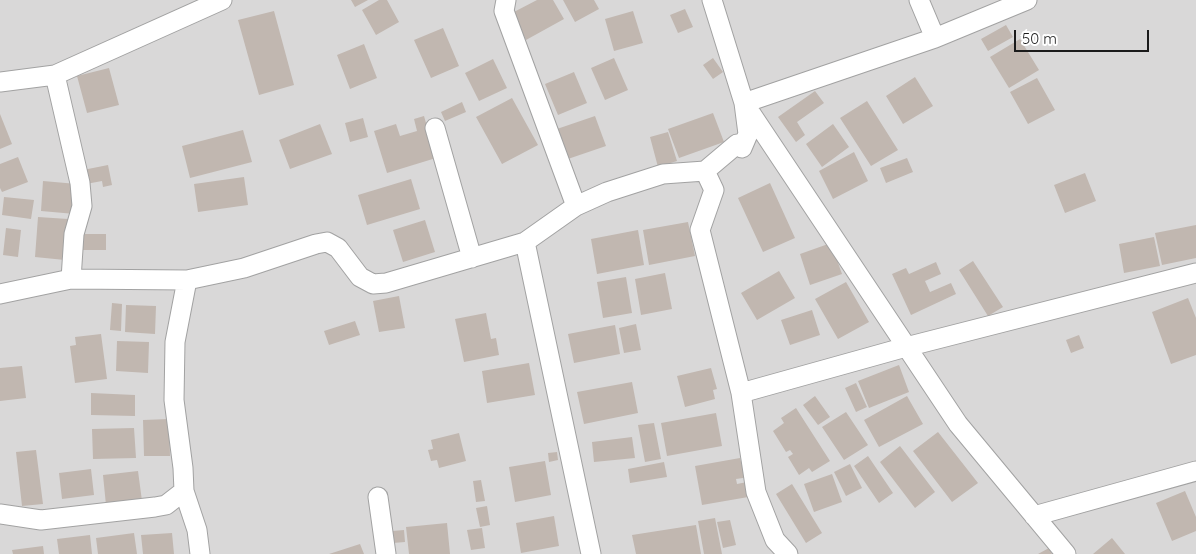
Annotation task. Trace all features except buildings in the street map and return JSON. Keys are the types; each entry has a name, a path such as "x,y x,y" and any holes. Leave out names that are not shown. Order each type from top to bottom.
{"street":[{"path":"0,82 55,75 222,0"},
{"path":"506,0 504,1 504,11 576,206"},
{"path":"0,294 70,278 187,280 244,268 327,242 338,248 360,277 373,284 386,283 525,242 576,206 646,178 663,174 704,171 737,144 742,148 748,134 744,103 712,0"},
{"path":"919,0 935,38"},
{"path":"744,103 935,38 1027,0"},
{"path":"55,75 80,183 82,206 74,234 70,278"},
{"path":"744,103 958,424 1066,554"},
{"path":"435,128 472,258"},
{"path":"704,171 714,190 700,230 741,393 756,492 775,540 788,554"},
{"path":"525,242 591,554"},
{"path":"741,393 906,347 1196,272"},
{"path":"187,280 175,342 174,400 183,468 184,492 197,530 200,554"},
{"path":"1034,516 1196,471"},
{"path":"0,514 41,520 154,507 166,505 184,492"},
{"path":"378,497 386,554"}],"shaded area":[{"path":"0,0 1196,0 1196,554 0,554"}]}
